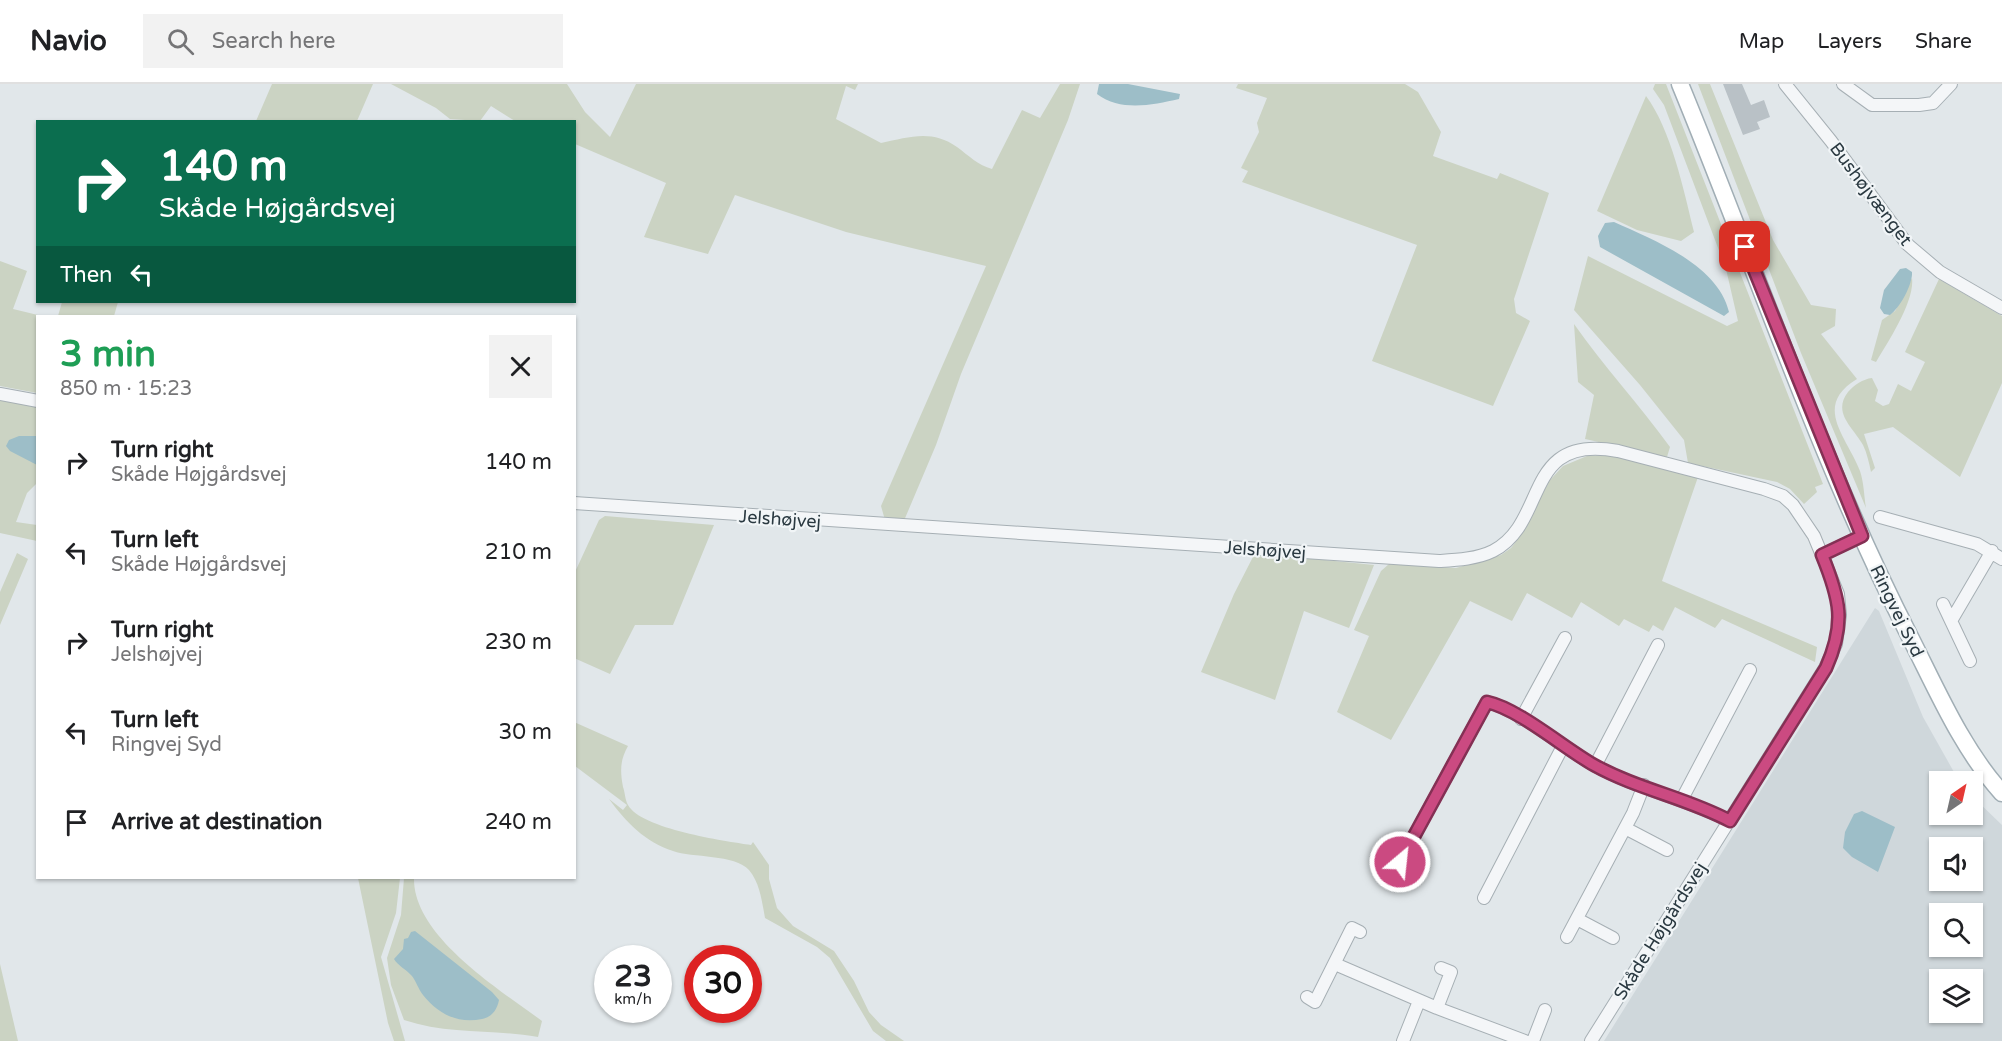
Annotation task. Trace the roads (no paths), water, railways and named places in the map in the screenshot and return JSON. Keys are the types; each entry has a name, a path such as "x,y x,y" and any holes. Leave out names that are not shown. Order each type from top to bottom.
{"main road":[{"name":"Ringvej Syd","path":"1680,84 1801,390 1889,596 1952,718 1972,752 2002,793"}],"street":[{"path":"1843,84 1872,105 1933,103 1951,84"},
{"name":"Bushøjvænget","path":"1787,85 1907,244 1940,272 2002,308"},
{"path":"0,394 36,401"},
{"name":"Jelshøjvej","path":"576,503 980,532 1458,560 1492,551 1503,544 1521,522 1548,470 1571,453 1591,448 1628,454 1783,496 1805,520 1822,555"},
{"path":"1880,517 1977,544 1997,555 1951,621"},
{"path":"1822,555 1862,536"},
{"name":"Skåde Højgårdsvej","path":"1591,1041 1826,668 1836,644 1840,615 1838,594 1822,555"},
{"path":"1942,604 1970,661"},
{"path":"1521,719 1565,638"},
{"path":"1595,766 1658,645"},
{"path":"1683,799 1749,670"},
{"path":"1400,862 1487,702 1521,719 1595,766 1683,799 1730,821"},
{"path":"1484,898 1563,746"},
{"path":"1567,937 1625,828 1644,785"},
{"name":"Skåde Højgårdsvej","path":"1625,828 1667,850"},
{"name":"Skåde Højgårdsvej","path":"1577,919 1613,938"},
{"path":"1307,997 1315,1002 1352,928 1360,932"},
{"path":"1335,964 1508,1038 1525,1041"},
{"path":"1437,1008 1451,972 1441,968"},
{"path":"1403,1041 1419,1001"},
{"path":"1533,1041 1545,1010"}],"water":[{"path":"1099,84 1128,84 1180,94 1179,99 1148,105 1126,105 1106,100 1097,94"},
{"path":"1614,222 1665,246 1698,268 1723,295 1729,312 1724,316 1600,247 1598,236 1605,223"},
{"path":"1906,268 1912,272 1912,277 1905,295 1894,312 1890,315 1884,314 1880,308 1884,290 1900,269"},
{"path":"19,436 36,436 36,464 10,451 6,446 9,440"},
{"path":"1862,811 1895,827 1878,872 1852,857 1843,848 1845,832 1854,814"},
{"path":"415,931 492,992 499,1000 491,1015 473,1020 457,1019 442,1012 429,1002 421,993 413,977 394,959 403,949 404,939"}]}
